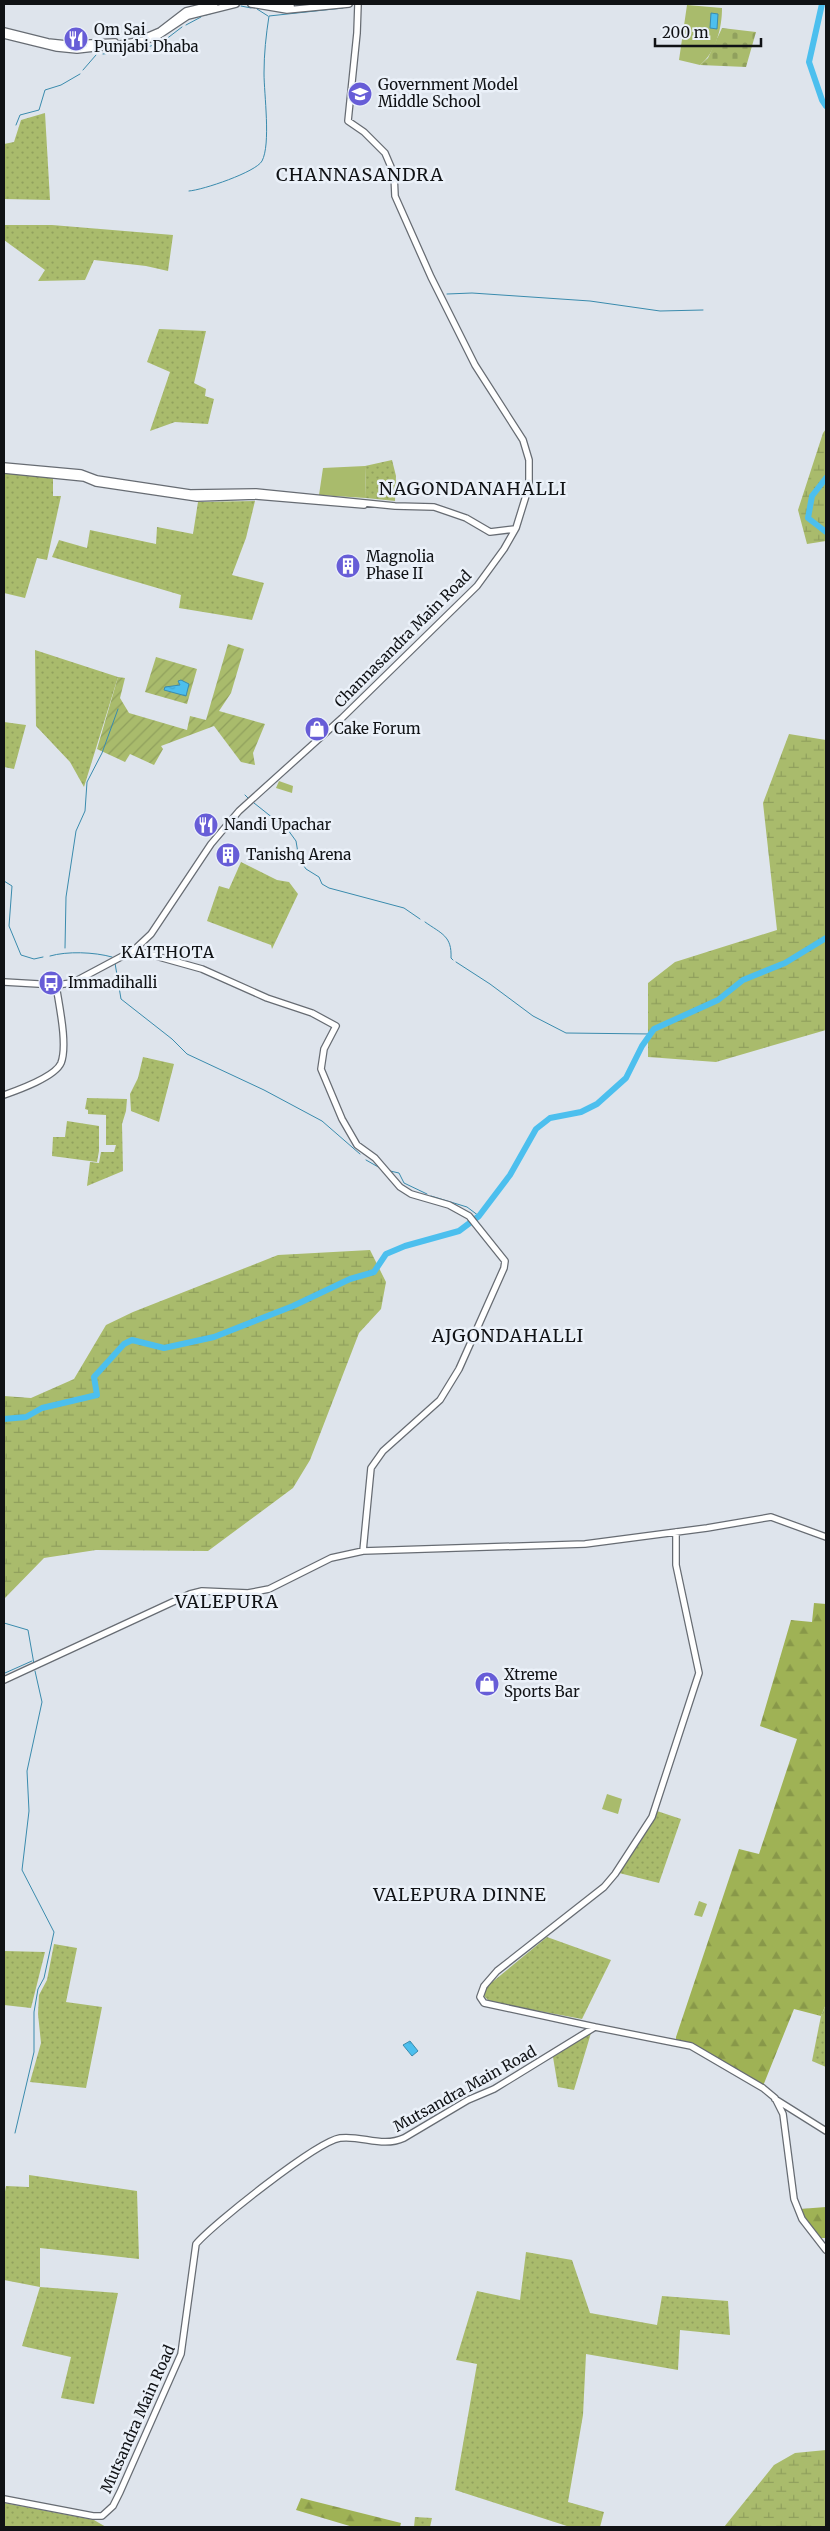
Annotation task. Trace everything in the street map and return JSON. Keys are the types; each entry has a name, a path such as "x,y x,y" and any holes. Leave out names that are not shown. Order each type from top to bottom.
{"street":[{"path":"4,35 47,46 68,47 104,43 145,37 160,31 186,11 236,4"},
{"path":"251,4 287,10 345,4"},
{"path":"271,4 288,6 328,4"},
{"name":"Channasandra Main Road","path":"4,982 56,985 72,983 134,950 151,934 211,844 239,811 342,718 477,586 504,549 515,529 529,486 530,460 524,440 475,364 431,277 395,196 394,174 385,153 364,132 348,121 358,33 358,4"},
{"path":"4,31 68,47"},
{"path":"4,466 82,473 97,479 190,492 256,492 371,504 434,507 466,518 490,532 515,529"},
{"path":"4,470 84,478 96,483 197,498 256,496 356,506 371,504"},
{"path":"134,950 202,969 267,998 312,1014 336,1026 324,1049 321,1069 342,1119 357,1145 375,1158 400,1188 411,1194 449,1205 469,1216 504,1259 504,1268 459,1369 440,1400 383,1451 371,1468 363,1551"},
{"path":"4,1095 22,1089 54,1072 61,1064 63,1045 56,985"},
{"path":"4,1680 190,1594 202,1591 248,1593 269,1588 331,1558 363,1551 562,1545 676,1532 771,1517 826,1537"},
{"path":"676,1532 676,1565 700,1673 652,1817 605,1887 497,1971 484,1986 480,1997 484,2002 595,2028 694,2047 763,2088 826,2131"},
{"name":"Mutsandra Main Road","path":"4,2499 93,2516 102,2516 108,2512 120,2492 181,2354 196,2244 279,2174 337,2139 382,2143 402,2139 468,2100 494,2089 595,2028"},
{"path":"775,2098 783,2114 794,2199 802,2219 826,2250"}],"green space":[{"path":"687,5 722,8 721,24 714,47 706,60 700,65 679,60"},
{"path":"722,28 756,32 746,67 700,65 708,58"},
{"path":"45,113 50,200 4,199 4,144 14,142 21,120"},
{"path":"4,225 52,225 173,235 168,271 146,266 94,260 85,280 38,281 45,270 4,240"},
{"path":"159,329 206,331 194,383 206,389 205,396 214,399 208,424 175,422 150,431 170,372 147,362"},
{"path":"826,429 826,541 807,544 798,510 823,433"},
{"path":"392,460 396,476 395,501 366,498 365,466"},
{"path":"365,466 366,498 319,495 323,468"},
{"path":"4,473 53,478 53,496 61,496 47,560 37,558 25,598 4,593"},
{"path":"255,501 246,538 232,575 264,583 252,620 179,608 181,595 52,557 59,540 87,548 90,530 156,544 157,527 193,534 198,502"},
{"path":"228,644 244,649 231,693 219,711 265,724 253,753 255,765 241,762 214,726 161,746 163,749 154,765 130,754 125,762 97,749 118,677 125,678 120,698 129,713 187,730 190,716 206,720"},
{"path":"35,650 118,677 84,787 70,762 36,726"},
{"path":"156,657 197,669 187,704 145,692"},
{"path":"4,722 26,725 14,769 4,767"},
{"path":"789,734 826,740 826,1030 716,1062 648,1057 648,983 675,962 777,930 763,803"},
{"path":"279,781 293,786 292,793 276,788"},
{"path":"241,862 277,880 289,882 298,894 272,949 271,945 207,921 219,886 229,889"},
{"path":"143,1057 174,1064 159,1122 131,1111 130,1094 138,1078"},
{"path":"87,1098 127,1099 122,1124 123,1171 87,1186 90,1162 99,1163 101,1152 114,1152 116,1145 106,1145 106,1115 88,1114 88,1110 85,1109"},
{"path":"67,1121 99,1126 97,1162 52,1156 53,1137 65,1137"},
{"path":"370,1250 386,1282 381,1309 359,1333 310,1460 293,1488 208,1551 96,1550 44,1558 4,1599 4,1396 31,1398 74,1379 106,1325 133,1312 278,1255"},
{"path":"814,1603 826,1604 826,2004 821,2016 794,2009 763,2086 692,2043 676,2040 676,2037 739,1849 759,1854 797,1739 760,1726 791,1620 812,1622"},
{"path":"607,1794 622,1799 618,1814 602,1809"},
{"path":"657,1811 681,1819 659,1883 619,1873"},
{"path":"699,1901 707,1904 702,1917 694,1915"},
{"path":"547,1937 611,1960 582,2019 490,2002 483,1995 485,1988"},
{"path":"54,1944 77,1948 66,2002 102,2007 86,2088 30,2082 41,2043 38,2014 39,1995 47,1980"},
{"path":"4,1951 45,1952 31,2008 4,2005"},
{"path":"826,2004 826,2067 812,2061 821,2016"},
{"path":"591,2033 574,2090 558,2087 553,2057"},
{"path":"29,2175 137,2191 139,2259 40,2248 40,2287 4,2280 4,2197 6,2186 29,2187"},
{"path":"826,2207 826,2238 818,2238 800,2209"},
{"path":"526,2252 572,2260 590,2313 657,2325 662,2296 728,2301 730,2335 680,2330 678,2370 586,2354 583,2415 568,2502 604,2512 600,2527 570,2527 455,2490 477,2364 456,2360 477,2291 520,2300"},
{"path":"40,2287 118,2293 94,2404 61,2398 71,2357 22,2346"},
{"path":"826,2450 826,2527 724,2527 774,2465 795,2453"},
{"path":"301,2498 401,2523 400,2527 353,2527 296,2510"},
{"path":"4,2503 94,2520 106,2527 4,2527"},
{"path":"415,2517 432,2518 430,2527 414,2527"}],"water":[{"path":"711,13 718,14 717,29 710,28"},
{"path":"181,680 189,684 186,696 164,690 165,687 180,685 178,681"},
{"path":"410,2041 418,2051 412,2056 403,2045"}],"waterway":[{"path":"822,4 809,62 822,100 826,106"},
{"path":"241,6 251,8"},
{"path":"189,191 217,184 240,175 262,161 266,143 264,66 269,16 343,8"},
{"path":"257,9 268,16"},
{"path":"206,15 213,13"},
{"path":"186,25 201,17"},
{"path":"146,48 165,40 182,27"},
{"path":"103,54 140,49"},
{"path":"83,70 96,55"},
{"path":"16,125 20,115 39,110 45,90 61,85 80,74"},
{"path":"447,294 472,293 590,301 660,311 703,310"},
{"path":"826,478 812,496 808,518 826,532"},
{"path":"65,948 66,897 76,831 85,811 87,782 102,753 118,709"},
{"path":"245,795 248,798"},
{"path":"254,803 288,830 296,841 299,859 306,869 319,877 322,884 329,888 404,908 420,919"},
{"path":"4,881 12,886 9,926 21,955 34,959 43,957"},
{"path":"425,922 448,940 453,960"},
{"path":"4,1419 26,1417 42,1408 97,1395 94,1377 124,1344 132,1340 164,1348 214,1337 293,1306 350,1279 374,1272 386,1254 405,1246 459,1231 479,1216 510,1175 536,1129 550,1118 581,1112 597,1104 626,1078 642,1046 654,1029 718,1000 743,980 785,963 826,938"},
{"path":"50,956 64,953 81,953 112,957"},
{"path":"456,962 490,984 533,1016 566,1033 651,1034"},
{"path":"115,963 121,999 172,1039 187,1054 264,1090 322,1121 360,1154"},
{"path":"366,1160 380,1168"},
{"path":"390,1171 399,1173 404,1183 427,1194"},
{"path":"431,1196 467,1207 479,1216"},
{"path":"4,1623 28,1630 34,1664"},
{"path":"5,1673 32,1661"},
{"path":"15,2133 34,2052 34,2012 38,1989 44,1978 54,1932 22,1870 29,1811 27,1771 42,1702 35,1671"}],"place":[{"name":"Om Sai Punjabi Dhaba","path":"76,39"},
{"name":"Government Model Middle School","path":"360,94"},
{"name":"Magnolia Phase II","path":"348,566"},
{"name":"Cake Forum","path":"317,729"},
{"name":"Nandi Upachar","path":"206,825"},
{"name":"Tanishq Arena","path":"228,855"},
{"name":"Immadihalli","path":"51,983"},
{"name":"Xtreme Sports Bar","path":"487,1684"}],"district":[{"name":"CHANNASANDRA","path":"360,175"},
{"name":"NAGONDANAHALLI","path":"473,489"},
{"name":"KAITHOTA","path":"168,952"},
{"name":"AJGONDAHALLI","path":"508,1336"},
{"name":"VALEPURA","path":"227,1602"},
{"name":"VALEPURA DINNE","path":"460,1895"}]}
